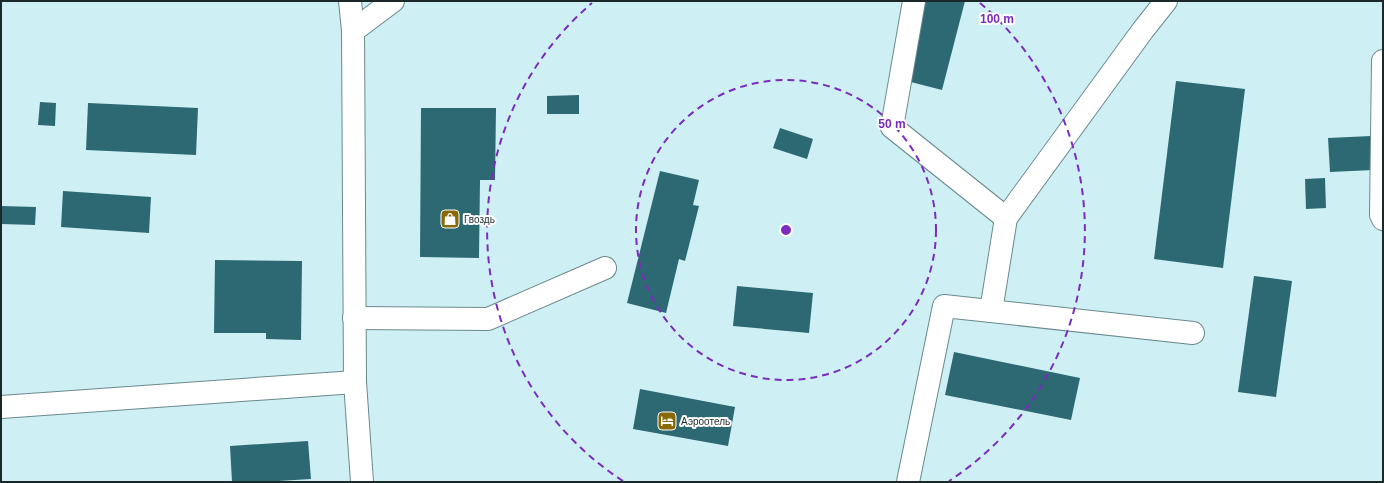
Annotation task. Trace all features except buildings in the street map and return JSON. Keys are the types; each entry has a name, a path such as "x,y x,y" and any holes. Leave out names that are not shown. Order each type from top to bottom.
{"street":[{"path":"350,1 353,31 361,318 355,382 362,482"},
{"path":"353,31 393,1"},
{"path":"914,1 892,127 1006,218"},
{"path":"991,311 1006,218 1138,36 1166,1"},
{"path":"1383,61 1381,215 1383,219"},
{"path":"361,318 488,319 605,268"},
{"path":"908,482 944,306 1193,333"},
{"path":"1,407 355,382"}],"place":[{"name":"Гвоздь","path":"450,219"},
{"name":"Аэроотель","path":"667,421"}]}
